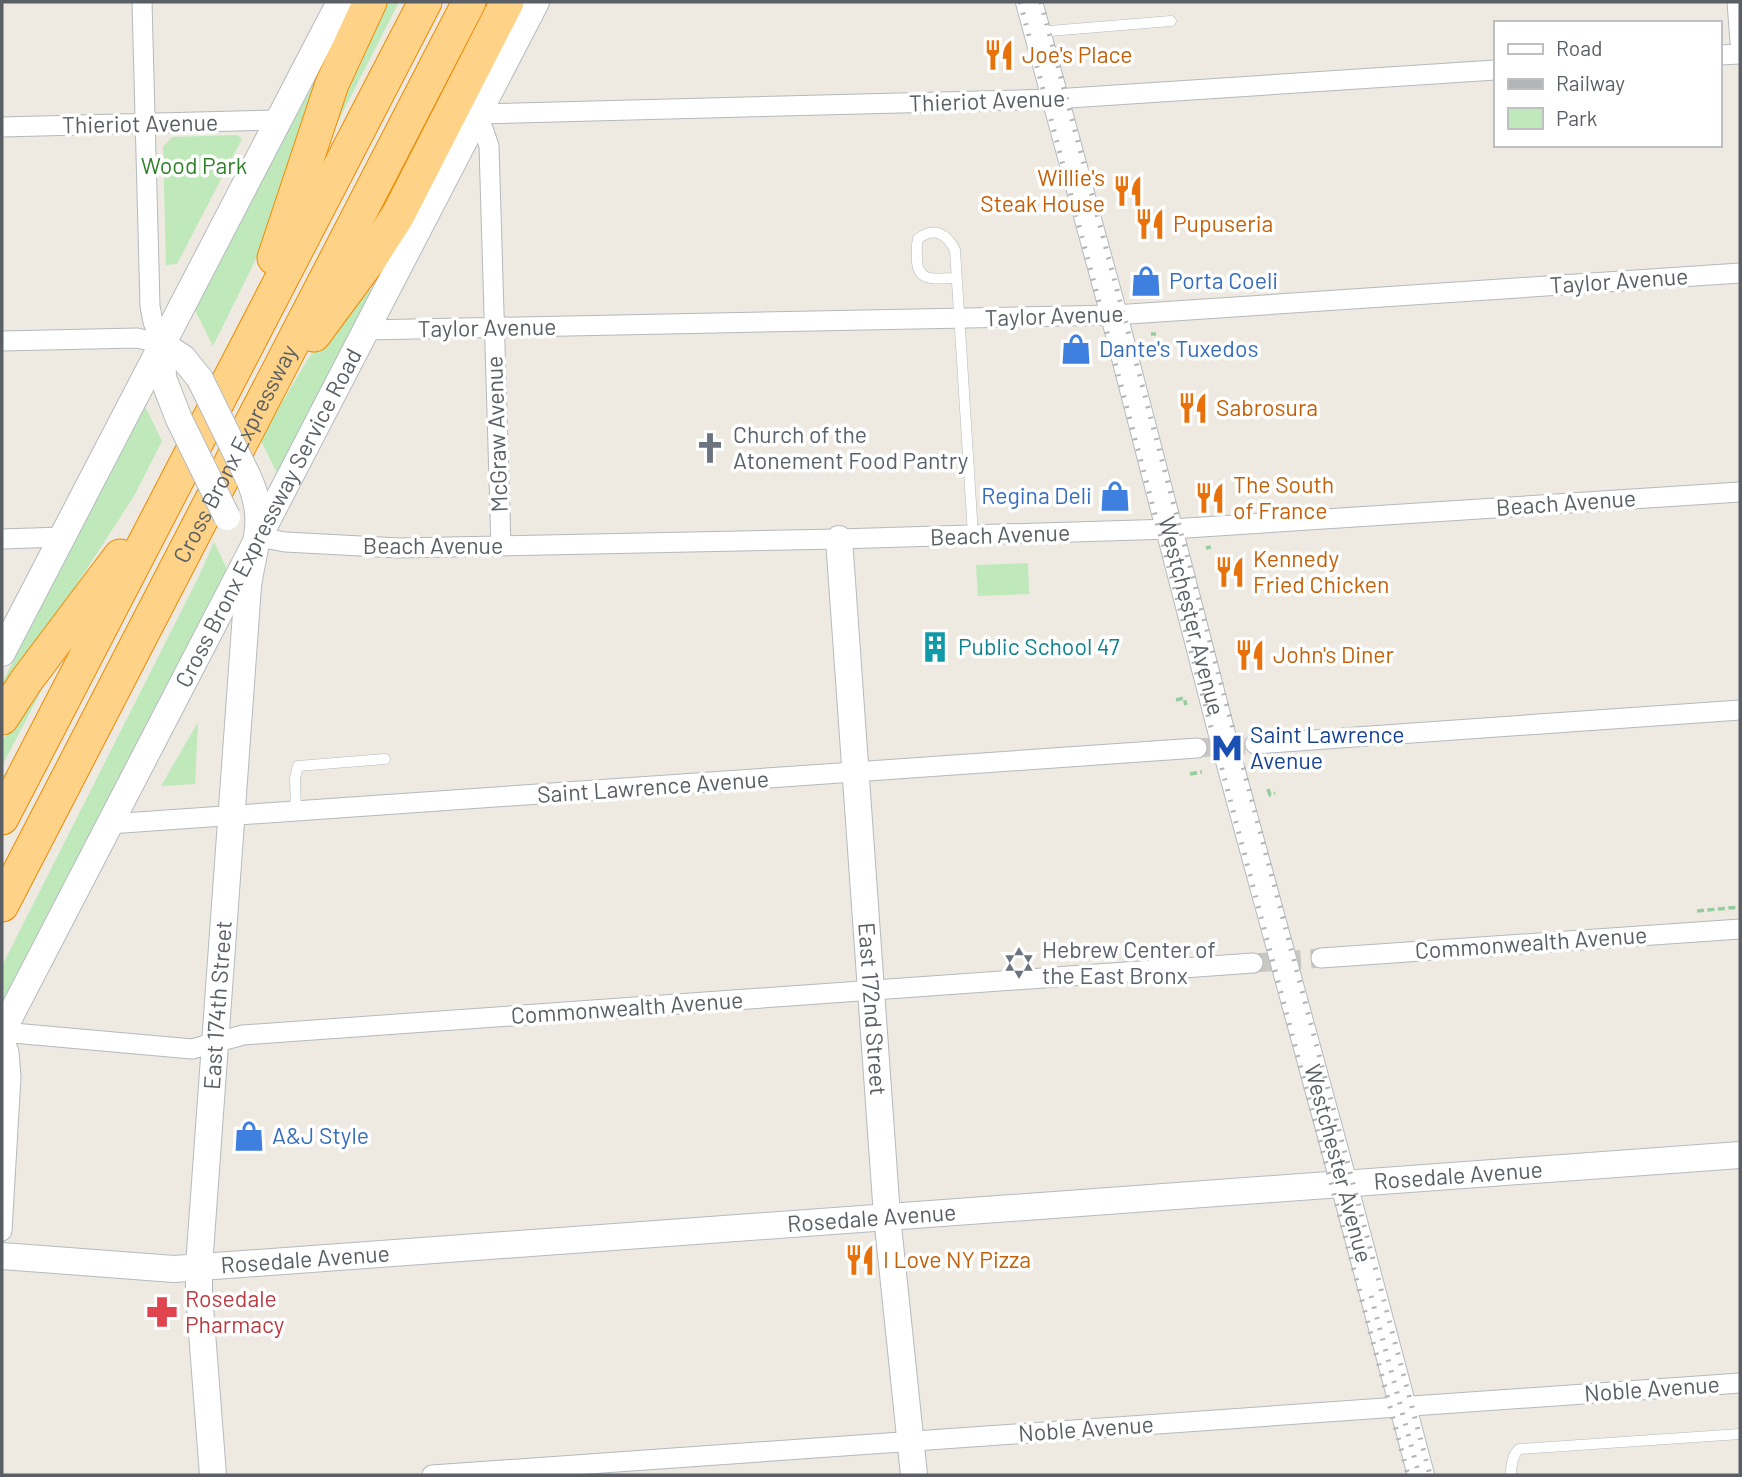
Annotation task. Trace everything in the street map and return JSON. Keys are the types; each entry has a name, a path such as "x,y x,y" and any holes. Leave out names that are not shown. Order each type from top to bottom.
{"highway":[{"path":"243,354 329,94 370,2"},
{"name":"Cross Bronx Expressway","path":"2,818 425,2"},
{"name":"Cross Bronx Expressway","path":"2,905 469,2"},
{"path":"254,416 388,232 409,196 506,2"},
{"path":"2,718 26,681 179,478"}],"main road":[{"path":"2,653 340,2"},
{"name":"Cross Bronx Expressway Service Road","path":"2,1032 536,2"},
{"name":"Westchester Avenue","path":"1029,2 1421,1475"},
{"path":"162,344 163,378 179,419 227,517 236,526 259,537"},
{"name":"East 174th Street","path":"162,344 183,358 200,379 248,477 258,507 259,537 248,586 199,1266 213,1475"},
{"name":"East 172nd Street","path":"839,539 887,1216 914,1475"},
{"name":"Rosedale Avenue","path":"2,1256 145,1268 199,1266 1740,1155"}],"street":[{"path":"142,2 150,306 162,344"},
{"path":"1737,2 1740,42"},
{"path":"1721,55 1740,54"},
{"name":"Thieriot Avenue","path":"478,114 1054,99 1494,70"},
{"name":"McGraw Avenue","path":"478,114 489,146 501,546"},
{"name":"Thieriot Avenue","path":"2,127 278,120"},
{"name":"Taylor Avenue","path":"366,330 1114,315 1740,272"},
{"path":"2,341 137,338 162,344"},
{"name":"Beach Avenue","path":"259,537 348,547 501,546 1171,530 1740,492"},
{"path":"2,539 62,537"},
{"path":"1255,744 1740,710"},
{"name":"Saint Lawrence Avenue","path":"110,824 1197,748"},
{"name":"Commonwealth Avenue","path":"1321,958 1740,929"},
{"name":"Commonwealth Avenue","path":"2,1032 192,1049 243,1035 1253,963"},
{"path":"2,1032 9,1052 11,1077 2,1231"},
{"name":"Noble Avenue","path":"432,1475 1740,1383"}],"lane":[{"path":"1037,32 1171,21"},
{"path":"956,278 925,278 919,275 918,239 926,233 940,233 948,236 955,250 973,535"},
{"path":"296,812 295,778 298,766 385,759"},
{"path":"1511,1475 1512,1462 1520,1449 1740,1434"}],"path":[{"path":"1176,700 1184,698 1186,705"},
{"path":"1190,774 1202,772"},
{"path":"1268,789 1270,795 1275,793"}],"green space":[{"path":"385,2 399,2 322,153 332,115"},
{"path":"337,36 258,255 213,346 195,310"},
{"name":"Wood Park","path":"237,135 242,139 177,264 166,265 163,147 172,137"},
{"path":"362,286 372,291 279,473 260,439 308,359"},
{"path":"145,406 162,441 134,496 2,700 2,683"},
{"path":"214,542 228,571 2,1010 2,966"},
{"path":"1028,563 1029,594 978,596 976,565"},
{"path":"48,678 2,766 2,741 34,690"},
{"path":"198,722 195,784 161,786"}],"tunnel":[{"path":"1197,748 1255,744"},
{"path":"1253,963 1321,958"}],"railway":[{"path":"1020,2 1408,1475"},
{"path":"1041,2 1430,1475"},
{"path":"1371,1296 1419,1475"}],"place":[{"name":"Joe's Place","path":"999,55"},
{"name":"Willie's Steak House","path":"1128,191"},
{"name":"Pupuseria","path":"1150,224"},
{"name":"Porta Coeli","path":"1146,281"},
{"name":"Dante's Tuxedos","path":"1076,349"},
{"name":"Sabrosura","path":"1193,408"},
{"name":"Church of the Atonement Food Pantry","path":"710,448"},
{"name":"Regina Deli","path":"1115,496"},
{"name":"The South of France","path":"1210,498"},
{"name":"Kennedy Fried Chicken","path":"1230,572"},
{"name":"Public School 47","path":"935,647"},
{"name":"John's Diner","path":"1250,655"},
{"name":"Saint Lawrence Avenue","path":"1227,748"},
{"name":"Hebrew Center of the East Bronx","path":"1019,963"},
{"name":"A&J Style","path":"249,1136"},
{"name":"I Love NY Pizza","path":"860,1260"},
{"name":"Rosedale Pharmacy","path":"162,1312"}]}
